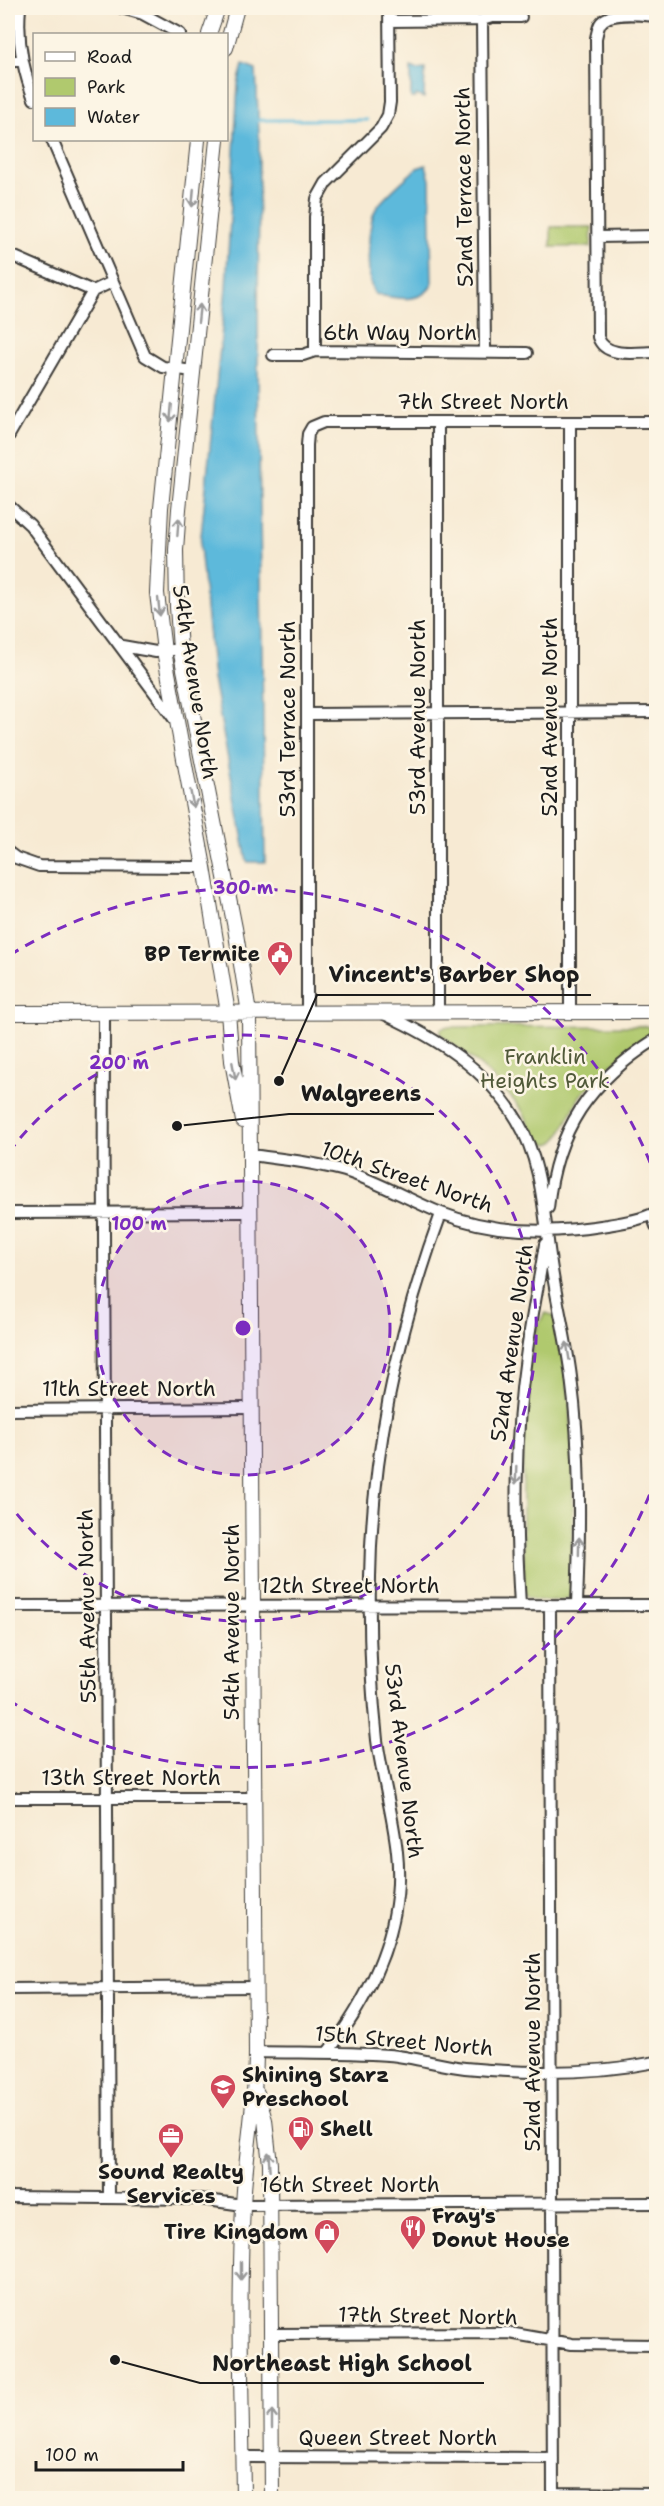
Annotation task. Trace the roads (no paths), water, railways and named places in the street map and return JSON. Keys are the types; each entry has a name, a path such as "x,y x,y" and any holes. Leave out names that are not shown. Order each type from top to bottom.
{"main road":[{"path":"209,33 218,8"},
{"path":"228,41 237,8"},
{"name":"54th Avenue North","path":"198,141 157,558 158,593 164,651 204,867 228,1013 232,1061 250,1155"},
{"name":"54th Avenue North","path":"217,141 176,550 180,649 235,928 249,1013 256,2088 249,2130 243,2205 243,2499"},
{"path":"8,1013 657,1012"},
{"name":"54th Avenue North","path":"256,2088 265,2120 270,2164 272,2499"}],"street":[{"path":"20,8 13,26 33,96"},
{"path":"122,8 143,14 178,33"},
{"path":"315,351 315,207 326,183 381,128 388,115 390,102 389,8"},
{"path":"657,16 612,17 600,25 596,38 598,328 600,343 613,352 657,352"},
{"path":"389,21 482,20 492,17 521,17"},
{"name":"52nd Terrace North","path":"482,20 485,353"},
{"path":"8,62 22,60"},
{"path":"52,141 145,356 163,368 193,371"},
{"path":"598,237 657,236"},
{"path":"8,254 93,291"},
{"path":"8,437 93,291 112,282"},
{"name":"6th Way North","path":"273,355 303,355 315,351 526,353"},
{"name":"7th Street North","path":"312,427 324,422 657,422"},
{"name":"53rd Avenue North","path":"438,422 438,1012"},
{"name":"52nd Avenue North","path":"570,422 570,1012"},
{"name":"53rd Terrace North","path":"307,1012 307,445 308,434 312,427"},
{"path":"8,505 30,525 176,720"},
{"path":"122,646 143,651 180,649"},
{"path":"307,714 657,712"},
{"path":"8,852 22,861 39,866 204,867"},
{"name":"55th Avenue North","path":"104,1013 103,1213 109,1799 109,2198"},
{"name":"52nd Avenue North","path":"381,1013 452,1050 496,1090 517,1120 534,1157 542,1182 553,1275 567,1344 576,1423 579,1518 577,1604"},
{"path":"547,1230 550,1196 559,1153 582,1104 613,1071 657,1039"},
{"name":"10th Street North","path":"250,1155 344,1171 441,1214 479,1225 519,1232 581,1229 621,1223 654,1213"},
{"path":"8,1213 250,1212"},
{"path":"654,1213 657,1226"},
{"name":"53rd Avenue North","path":"328,2052 363,2001 384,1954 397,1905 397,1851 377,1740 369,1605 372,1516 387,1409 412,1297 441,1214"},
{"name":"52nd Avenue North","path":"520,1605 517,1548 517,1454 526,1357 547,1230"},
{"name":"11th Street North","path":"8,1410 251,1408"},
{"name":"52nd Avenue North","path":"550,1605 553,2496"},
{"name":"12th Street North","path":"8,1606 657,1605"},
{"name":"13th Street North","path":"8,1798 255,1798"},
{"path":"8,1989 256,1987"},
{"name":"15th Street North","path":"256,2052 391,2055 466,2068 552,2071 633,2067 657,2062"},
{"name":"16th Street North","path":"8,2197 200,2199 243,2205 657,2203"},
{"name":"17th Street North","path":"271,2334 509,2333 572,2344 657,2345"},
{"name":"Queen Street North","path":"243,2457 553,2458"},
{"path":"553,2496 657,2494"}],"water":[{"path":"243,65 256,70 259,134 258,371 265,862 247,862 213,679 200,546 226,288 238,84"},
{"path":"411,68 425,69 424,98 416,95 415,98 411,98"},
{"path":"426,165 430,180 432,285 427,291 414,298 375,294 370,277 368,251 374,214 377,207 396,187 417,168"}],"waterway":[{"path":"255,120 367,120"}],"place":[{"name":"BP Termite","path":"280,977"},
{"name":"Vincent's Barber Shop","path":"279,1081"},
{"name":"Walgreens","path":"177,1126"},
{"name":"Shining Starz Preschool","path":"223,2110"},
{"name":"Shell","path":"301,2152"},
{"name":"Sound Realty Services","path":"171,2159"},
{"name":"Fray's Donut House","path":"413,2251"},
{"name":"Tire Kingdom","path":"327,2255"},
{"name":"Northeast High School","path":"115,2360"}],"park label":[{"name":"Franklin Heights Park","path":"545,1069"}]}
